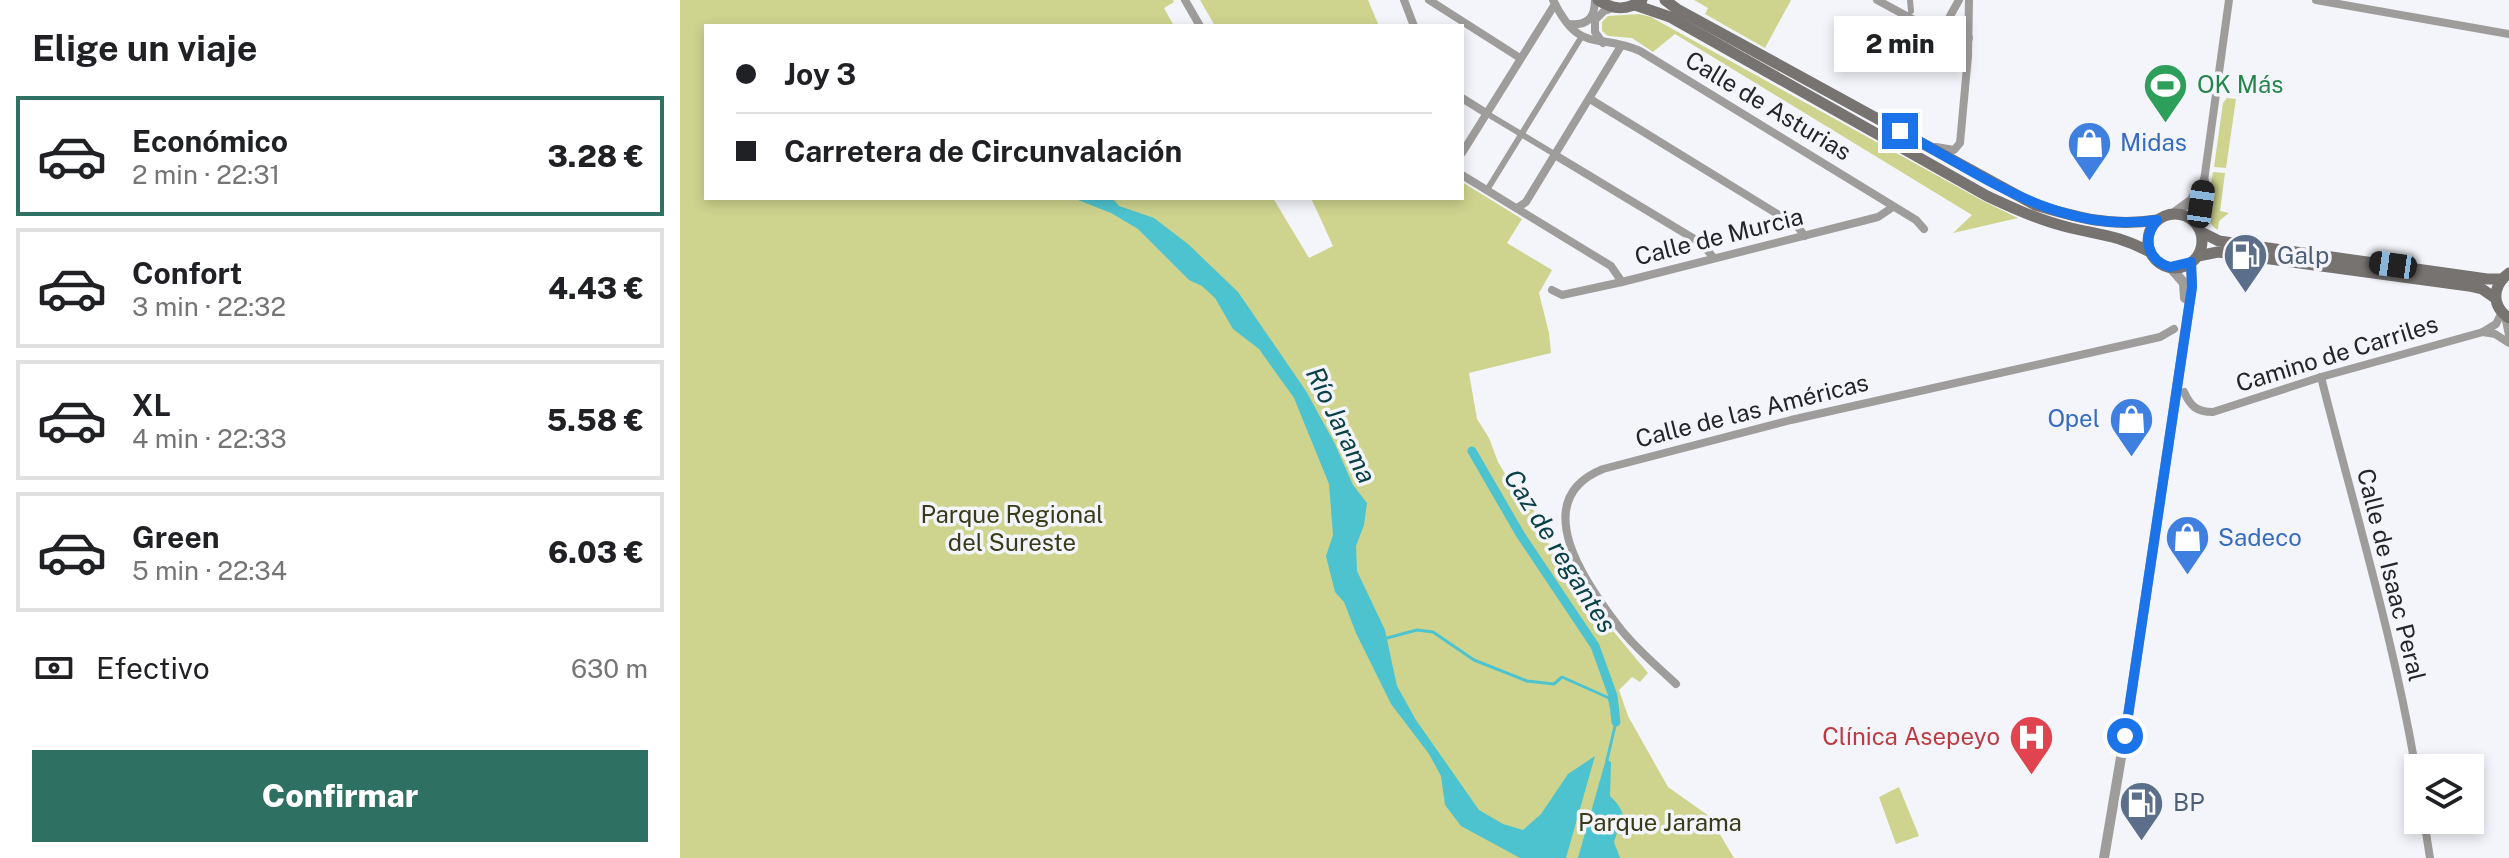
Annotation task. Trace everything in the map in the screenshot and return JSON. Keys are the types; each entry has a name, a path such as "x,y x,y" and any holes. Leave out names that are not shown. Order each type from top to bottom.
{"main road":[{"path":"1596,0 1613,8 1638,2 1670,17 1987,196 2030,216 2072,228 2114,235 2150,252 2162,265 2170,267 2218,252 2469,286 2482,289 2495,298 2505,315"},
{"path":"1665,0 2035,205 2100,222 2133,223 2157,220 2174,213 2188,217 2219,241 2487,279 2506,276"},
{"path":"2150,252 2148,234 2157,220"},
{"path":"2194,259 2202,244 2200,229"},
{"path":"2495,298 2506,276"}],"street":[{"path":"1185,0 1199,24"},
{"path":"1404,0 1413,24"},
{"path":"1429,0 1520,58"},
{"path":"1568,24 1589,21 1594,15 1596,0"},
{"path":"1877,0 1940,34 1968,56"},
{"path":"1910,0 1911,11"},
{"path":"1940,34 1959,0"},
{"path":"1929,146 1954,150 1960,143 1968,56 1969,0"},
{"path":"2200,229 2229,0"},
{"path":"2316,0 2509,34"},
{"path":"1464,150 1554,2 1568,24 1582,36 1487,190"},
{"path":"1603,43 1595,32 1595,20 1604,11 1613,8"},
{"path":"1940,34 1969,38"},
{"name":"Calle de Asturias","path":"1582,36 1640,51 1916,220 1924,229"},
{"path":"1517,208 1526,202 1621,46"},
{"path":"1464,99 1701,243 1714,258"},
{"path":"1590,99 1797,226 1805,236"},
{"path":"1464,176 1611,266 1622,282"},
{"path":"2174,213 2192,200 2204,181"},
{"name":"Calle de Murcia","path":"1552,290 1562,295 1622,282 1878,217 1893,207"},
{"path":"2104,858 2128,716 2194,259"},
{"path":"2170,267 2184,283 2186,316"},
{"path":"2483,332 2505,315"},
{"path":"2505,315 2509,335"},
{"name":"Calle de las Américas","path":"1676,684 1621,629 1574,557 1568,540 1567,505 1573,489 1584,476 1791,420 2160,337 2174,329"},
{"path":"2483,332 2495,334 2509,343"},
{"name":"Camino de Carriles","path":"2184,392 2195,408 2213,412 2321,377 2483,332"},
{"name":"Calle de Isaac Peral","path":"2321,377 2414,754"},
{"path":"2426,834 2430,858"}],"green space":[{"name":"Parque Regional del Sureste","path":"680,0 1174,2 1164,8 1173,24 704,24 704,200 1274,200 1309,258 1333,246 1312,200 1464,200 1464,183 1522,219 1507,243 1552,270 1539,293 1551,353 1469,373 1477,419 1509,480 1534,511 1558,565 1568,561 1609,626 1648,673 1640,682 1632,677 1619,690 1628,716 1668,787 1709,816 1734,858 680,858"},
{"path":"1200,0 1368,0 1378,24 1214,24"},
{"path":"1694,0 1791,0 1765,48 1705,14 1708,8"},
{"path":"1639,14 1651,17 2018,218 1953,233 1972,215 1675,34 1653,52 1632,38 1608,36 1602,31 1602,22 1608,16"},
{"path":"2227,98 2236,99 2226,168 2214,167 2223,103"},
{"path":"2213,172 2225,173 2220,211 2229,213 2219,221 2218,230 2212,225 2208,212"},
{"path":"1899,787 1919,836 1896,844 1879,797"}],"water":[{"path":"1078,200 1114,200 1119,206 1154,218 1188,244 1238,292 1306,391 1353,485 1367,503 1364,525 1356,546 1357,571 1385,630 1397,686 1416,720 1479,810 1503,824 1523,830 1541,814 1568,774 1595,756 1566,858 1520,858 1461,826 1445,805 1441,776 1429,754 1391,704 1344,602 1335,592 1326,556 1333,535 1329,484 1294,398 1259,349 1233,329 1215,298 1202,286 1189,280 1138,229 1111,213"},
{"path":"1606,759 1611,762 1610,796 1621,810 1626,827 1618,830 1614,842 1620,858 1578,858"}],"waterway":[{"name":"Caz de regantes","path":"1472,451 1520,534 1595,646 1613,696 1616,722"},
{"path":"1387,638 1417,630 1433,632 1474,660 1527,681 1554,684 1562,677 1609,698 1616,722 1607,760"}],"place":[{"name":"OK Más","path":"2166,124"},
{"name":"Midas","path":"2089,182"},
{"name":"Galp","path":"2246,295"},
{"name":"Opel","path":"2131,458"},
{"name":"Sadeco","path":"2187,577"},
{"name":"Clínica Asepeyo","path":"2031,776"},
{"name":"BP","path":"2142,842"}],"route":[{"path":"1900,131 2035,205 2100,222 2157,220 2148,234 2150,252 2155,259 2162,265 2178,268 2191,262 2192,287 2125,736"}],"water label":[{"name":"Río Jarama","path":"1341,425"}],"park label":[{"name":"Parque Jarama","path":"1660,823"}]}
